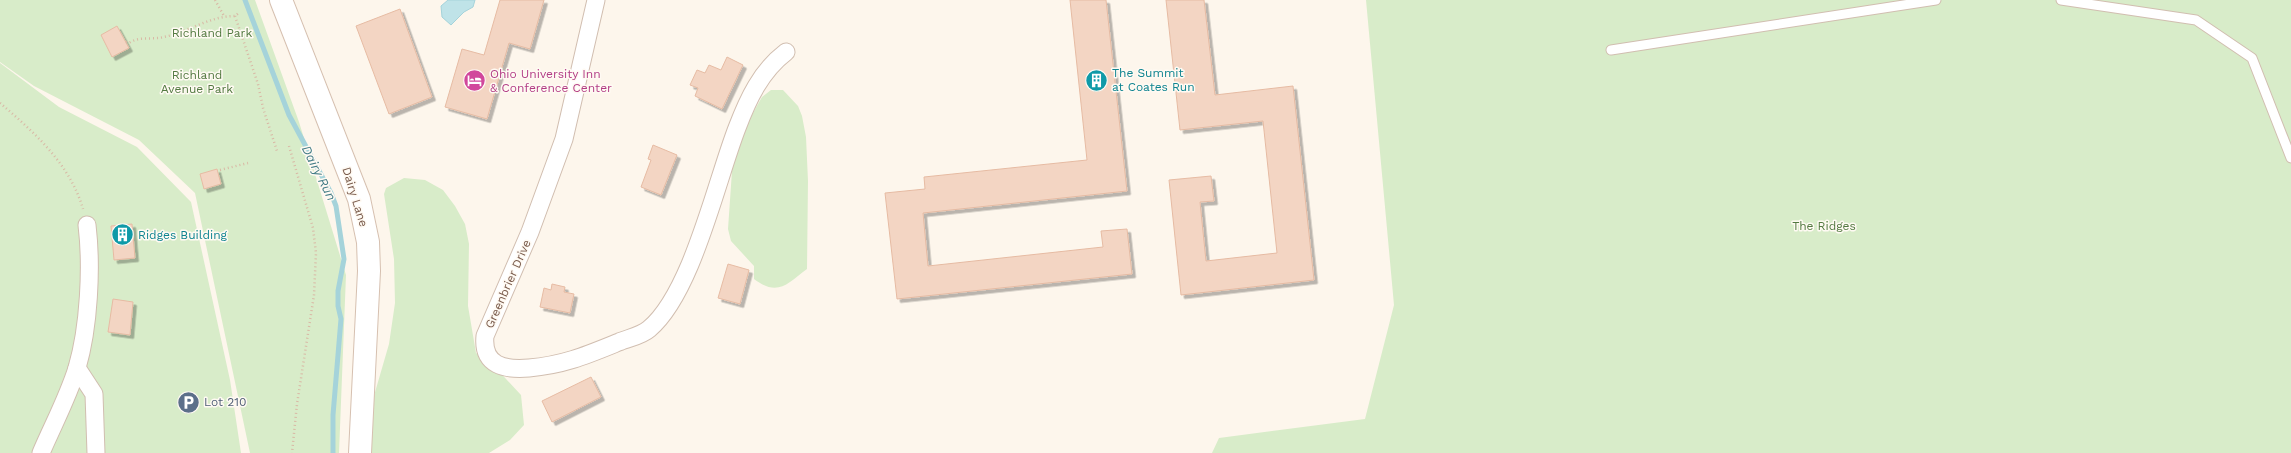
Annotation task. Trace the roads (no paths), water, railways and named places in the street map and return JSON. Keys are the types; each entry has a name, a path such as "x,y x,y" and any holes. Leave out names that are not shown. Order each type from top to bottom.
{"street":[{"name":"Dairy Lane","path":"280,0 359,199 368,242 369,271 360,453"},
{"name":"Greenbrier Drive","path":"596,0 564,139 530,232 485,336 485,349 487,355 504,368 530,368 564,364 649,329 668,306 691,261 732,141 754,90 770,65 786,52"},
{"path":"41,453 77,368 88,286 90,246 87,224"},
{"path":"77,368 94,394 96,453"}],"lane":[{"path":"1611,50 1936,0"},
{"path":"2060,0 2196,20 2252,58 2291,158"}],"water":[{"path":"448,0 475,0 473,7 464,12 451,25 442,17 441,6"}],"waterway":[{"name":"Dairy Run","path":"245,0 289,115 331,193 336,206 344,259 338,291 338,306 341,319 333,415 333,453"}],"place":[{"name":"The Summit at Coates Run","path":"1097,80"},
{"name":"Ohio University Inn & Conference Center","path":"475,81"},
{"name":"Ridges Building","path":"123,235"},
{"name":"Lot 210","path":"189,402"}],"park label":[{"name":"Richland Park","path":"212,33"},
{"name":"Richland Avenue Park","path":"197,82"},
{"name":"The Ridges","path":"1824,226"}]}
